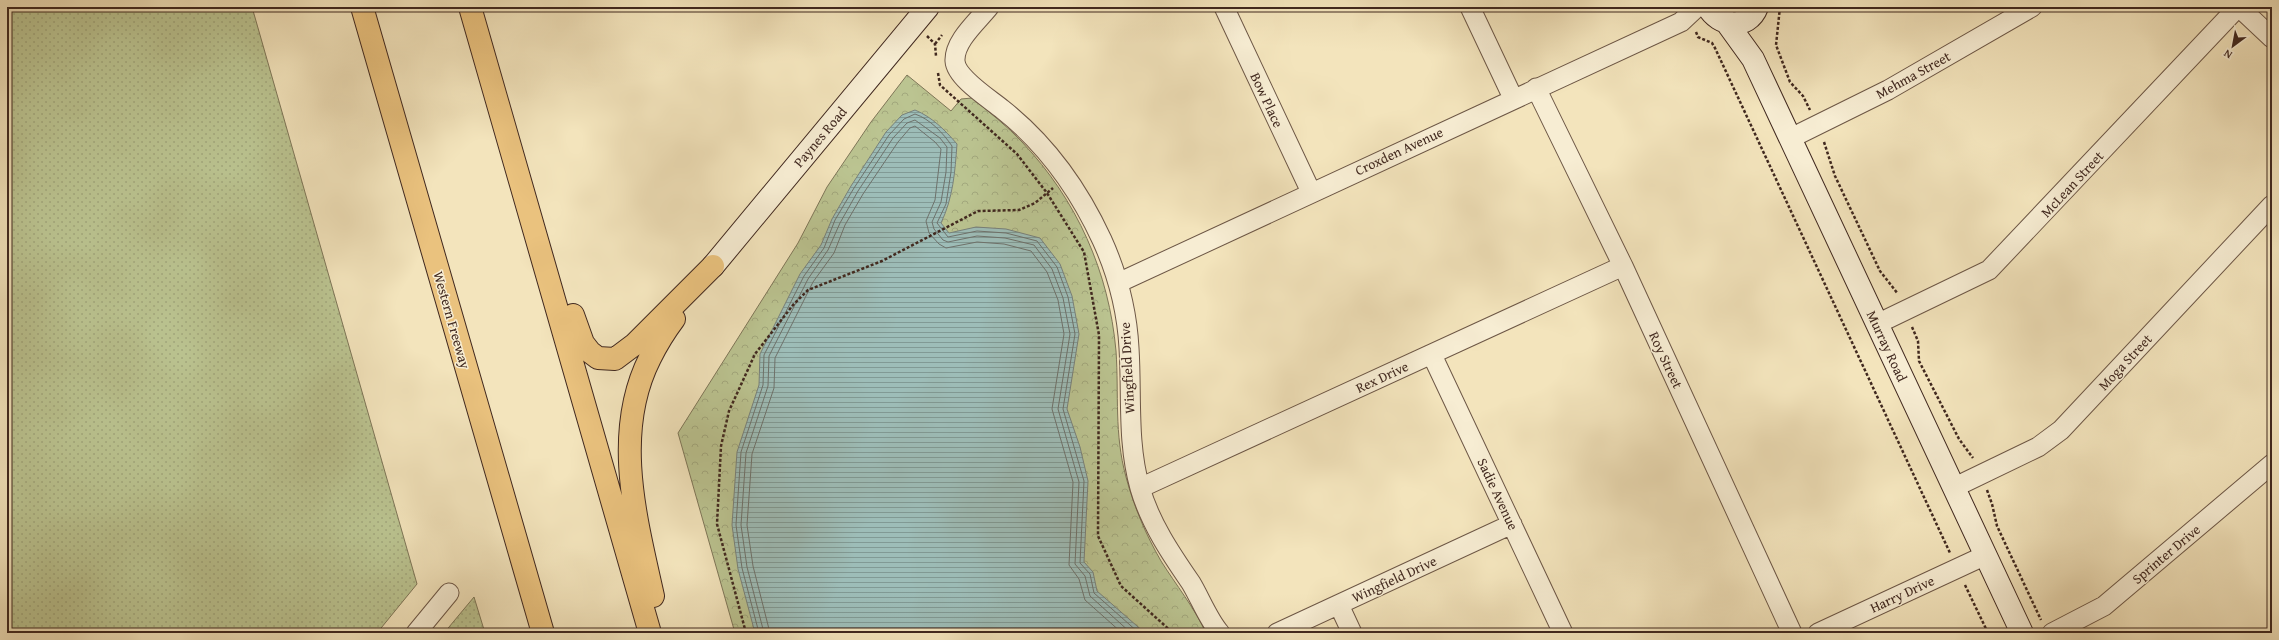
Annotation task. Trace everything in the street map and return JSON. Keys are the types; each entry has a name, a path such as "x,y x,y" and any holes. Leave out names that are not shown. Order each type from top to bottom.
{"highway":[{"name":"Western Freeway","path":"362,7 543,633"},
{"path":"471,11 546,219 578,332 590,352 598,358 606,360 615,359 626,353 712,266"},
{"path":"471,11 650,633"},
{"path":"662,633 633,500 629,466 633,410 640,383 653,352 675,316 712,266"}],"street":[{"name":"Wingfield Drive","path":"989,7 961,41 956,52 955,62 957,69 964,78 1005,111 1038,142 1066,176 1102,240 1118,283 1129,347 1130,411 1133,446 1140,488 1155,524 1220,633"},
{"name":"Bow Place","path":"1224,7 1311,192"},
{"path":"1470,7 1513,98"},
{"name":"Mehma Street","path":"1791,138 1888,90 2032,7"},
{"path":"2239,7 2272,38"},
{"name":"McLean Street","path":"1877,324 1989,270 2239,7"},
{"path":"1704,17 1743,22 1755,11"},
{"name":"Murray Road","path":"1752,59 1755,11"},
{"name":"Paynes Road","path":"712,266 921,15"},
{"name":"Croxden Avenue","path":"1118,283 1513,98 1704,17"},
{"name":"Murray Road","path":"1704,17 1752,59 1791,138 1953,488 2022,633"},
{"name":"Roy Street","path":"1536,88 1623,266 1792,633"},
{"name":"Moga Street","path":"1953,488 2038,447 2061,430 2272,205"},
{"name":"Rex Drive","path":"1140,488 1623,266"},
{"name":"Sadie Avenue","path":"1432,355 1563,633"},
{"name":"Sprinter Drive","path":"2052,633 2104,606 2272,464"},
{"name":"Wingfield Drive","path":"1277,633 1512,524"},
{"name":"Harry Drive","path":"1818,633 1986,555"},
{"path":"416,633 449,594"},
{"path":"1339,605 1352,633"}],"path":[{"path":"921,15 935,44 936,58"},
{"path":"1704,17 1698,37 1712,43 1715,48 1988,633"},
{"path":"938,71 940,85 1017,154 1047,193 1084,252 1099,335 1098,536 1121,586 1173,633"},
{"path":"746,633 717,524 721,446 729,411 755,354 793,305 808,290 882,261 978,211 1019,210 1035,203 1066,176"}],"green space":[{"path":"7,7 252,7 417,584 377,633 7,633"},
{"path":"907,75 951,111 961,99 972,98 1016,136 1042,164 1074,213 1098,265 1112,322 1117,367 1118,429 1122,461 1129,488 1145,531 1161,561 1190,605 1206,633 735,633 678,433 798,243 827,187 871,122"},
{"path":"474,597 485,633 444,633"}],"water":[{"path":"915,110 938,124 957,144 951,194 941,223 949,233 976,227 1006,229 1040,238 1060,264 1072,296 1079,334 1067,409 1080,447 1088,481 1084,562 1093,572 1097,591 1145,633 755,633 738,569 732,525 737,452 759,385 760,354 800,274 821,245 832,219 851,186 886,132 902,115"}]}
